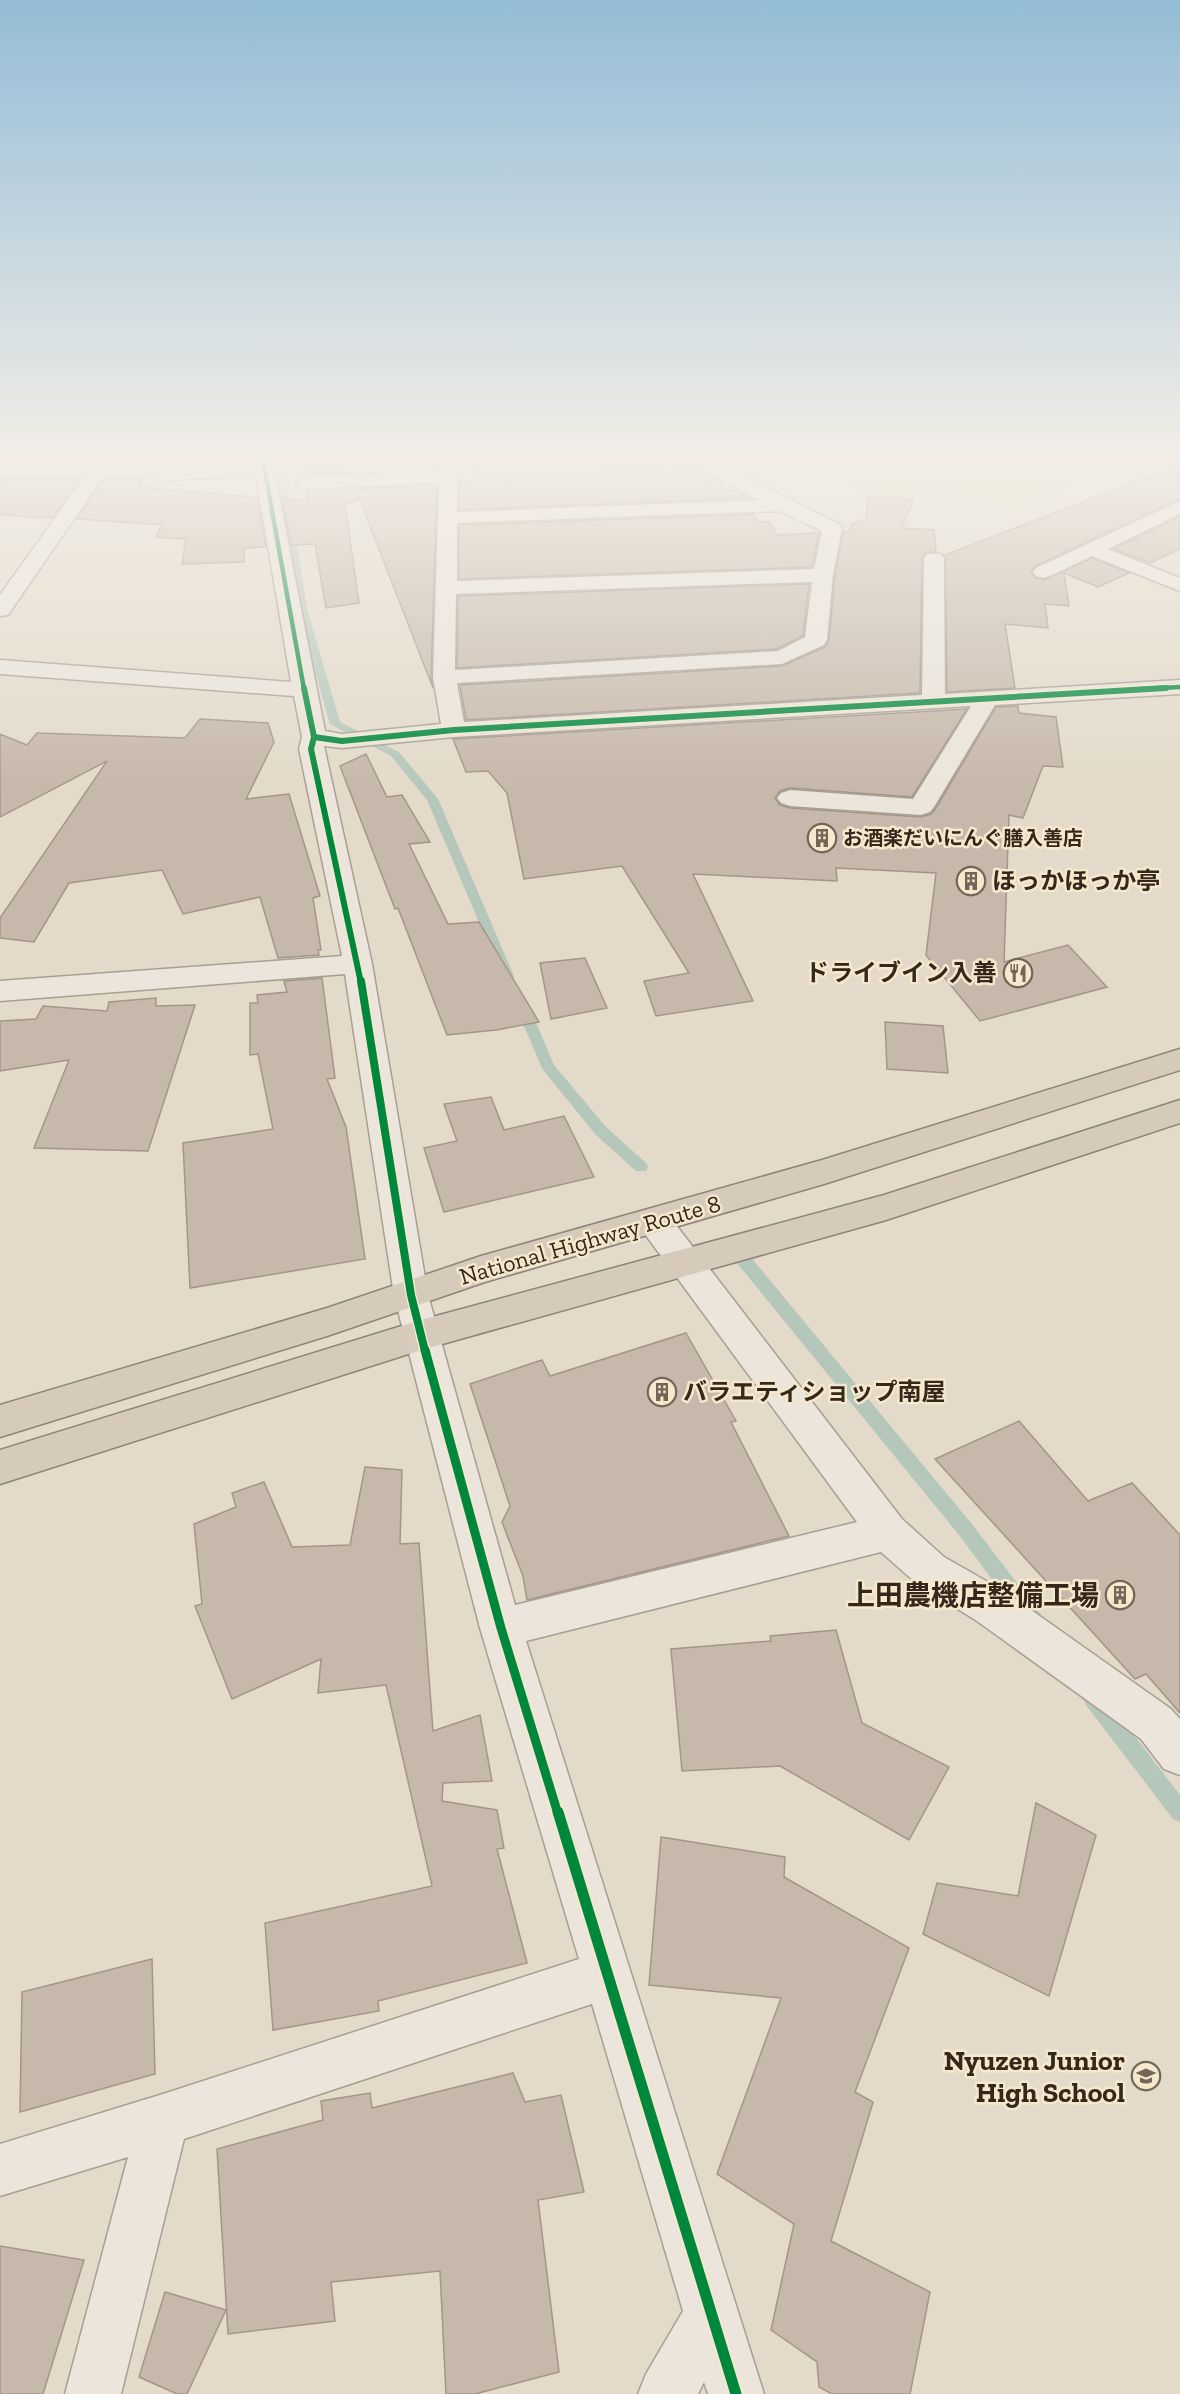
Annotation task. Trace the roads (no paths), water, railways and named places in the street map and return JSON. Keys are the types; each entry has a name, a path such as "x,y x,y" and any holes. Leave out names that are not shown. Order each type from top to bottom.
{"highway":[{"name":"National Highway Route 8","path":"0,1467 416,1315 481,1270 824,1172 1180,1059"},
{"name":"National Highway Route 8","path":"0,1421 416,1315 886,1207 1180,1111"}],"street":[{"path":"0,610 30,567"},
{"path":"282,567 304,690 315,737 311,749 358,964 416,1315 501,1628 736,2394"},
{"path":"448,567 444,677 454,730"},
{"path":"444,677 782,657 816,640 825,567"},
{"path":"933,702 934,567"},
{"path":"1043,572 1054,567"},
{"path":"1135,567 1180,585"},
{"path":"448,588 823,575"},
{"path":"0,667 304,690"},
{"path":"315,737 342,741 454,730 1180,687"},
{"path":"790,798 921,807 988,698"},
{"path":"0,991 358,964"},
{"path":"654,1221 888,1532 930,1570 992,1607 1156,1724 1180,1753"},
{"path":"501,1628 888,1532"},
{"path":"0,2170 163,2120 608,1974"},
{"path":"93,2394 163,2120"},
{"path":"666,2394 712,2315"}],"waterway":[{"path":"296,567 302,609 335,724 395,754 432,799 508,976"},
{"path":"522,1006 548,1067 601,1131 641,1167"},
{"path":"743,1259 965,1529 1033,1619"},
{"path":"1093,1698 1180,1812"}],"place":[{"name":"お酒楽だいにんぐ膳入善店","path":"822,838"},
{"name":"ほっかほっか亭","path":"971,881"},
{"name":"ドライブイン入善","path":"1018,973"},
{"name":"バラエティショップ南屋","path":"662,1392"},
{"name":"上田農機店整備工場","path":"1120,1595"},
{"name":"Nyuzen Junior High School","path":"1146,2076"}]}
